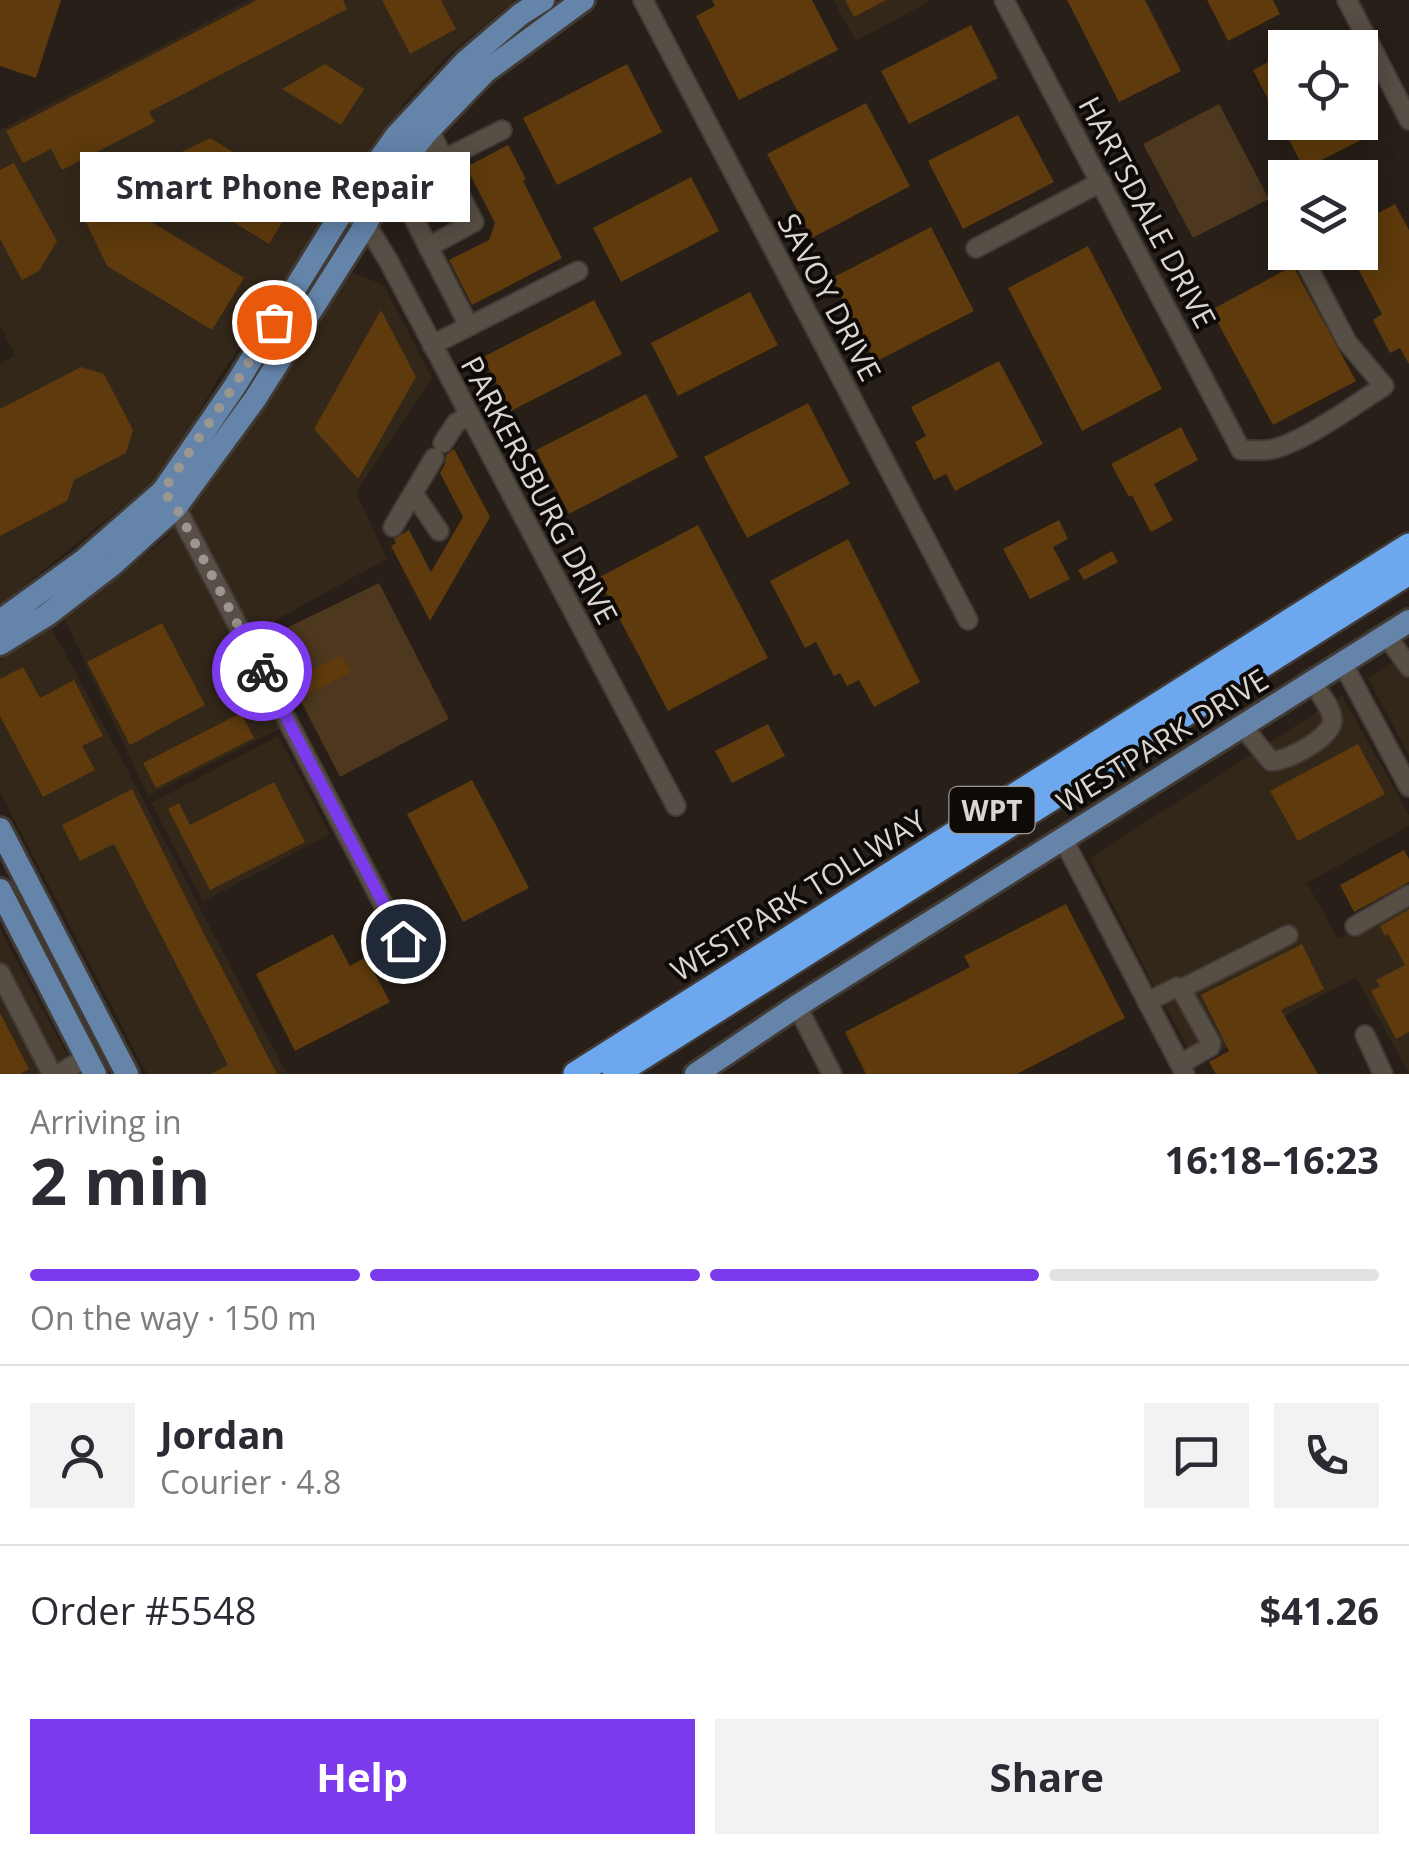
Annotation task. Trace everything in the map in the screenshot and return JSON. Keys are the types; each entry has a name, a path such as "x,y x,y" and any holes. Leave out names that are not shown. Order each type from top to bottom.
{"highway":[{"name":"WESTPARK TOLLWAY","path":"576,1074 1409,546"},
{"name":"WESTPARK TOLLWAY","path":"615,1074 1409,572"}],"main road":[{"path":"0,644 112,565 170,499 366,224 388,181 475,67 521,14 543,0"},
{"path":"245,393 344,209 398,135 475,67 583,0"},
{"path":"0,621 170,499"},
{"name":"WESTPARK DRIVE","path":"696,1074 797,1006 1409,620"},
{"path":"0,829 127,1074"},
{"path":"0,890 91,1065 111,1044"},
{"path":"15,919 40,906"}],"street":[{"name":"SAVOY DRIVE","path":"644,0 968,620"},
{"name":"HARTSDALE DRIVE","path":"1004,0 1241,450 1272,449 1288,443 1384,386 1347,342 1309,270"},
{"path":"1347,0 1409,120"},
{"path":"428,247 474,222 430,130"},
{"path":"410,154 442,160 502,130"},
{"path":"976,248 1101,182"},
{"path":"459,193 413,217 469,326"},
{"name":"PARKERSBURG DRIVE","path":"344,209 366,224 676,806"},
{"path":"432,345 578,270"},
{"path":"393,528 456,422 470,416"},
{"path":"414,493 440,532"},
{"path":"170,499 418,970"},
{"path":"1386,635 1409,667"},
{"path":"1342,662 1409,787"},
{"path":"1242,726 1271,761 1290,758 1323,736 1334,722 1312,682"},
{"path":"1063,839 1184,1071 1211,1044 1180,988"},
{"path":"1354,926 1409,895"},
{"path":"1148,1002 1288,935"},
{"path":"0,973 56,1074 91,1065"},
{"path":"797,1006 824,1071"},
{"path":"1365,1034 1383,1074"}],"shaded area":[{"path":"249,0 515,0 447,56 405,102 218,379 164,473 0,605 0,364 15,355 0,326 0,130"},
{"path":"833,0 932,0 856,41"},
{"path":"1219,104 1268,200 1193,238 1143,144"},
{"path":"349,271 384,285 432,378 356,492 387,559 232,644 281,728 148,796 64,618 168,537"},
{"path":"379,583 449,719 340,777 268,637"},
{"path":"51,627 287,1074 147,1074 0,792 0,661"},
{"path":"1409,652 1409,755 1368,678"},
{"path":"1342,696 1409,815 1409,826 1307,883 1338,939 1409,900 1409,1074 1356,977 1197,1064 1090,858"},
{"path":"278,736 330,834 203,902 151,803"},
{"path":"0,927 4,937 77,1074 0,1074"}],"building":[{"path":"0,0 61,0 36,78 0,66"},
{"path":"257,0 343,0 347,9 149,112 155,122 62,170 51,149 23,163 6,131"},
{"path":"382,0 441,0 456,29 410,54"},
{"path":"712,0 812,0 838,50 739,100 696,16 715,6"},
{"path":"845,0 886,0 854,17"},
{"path":"1067,0 1145,0 1181,71 1119,102"},
{"path":"1207,0 1273,0 1280,14 1228,41"},
{"path":"971,25 998,78 909,124 881,71"},
{"path":"1268,62 1268,99 1253,70"},
{"path":"325,64 364,89 341,125 282,89"},
{"path":"627,64 662,132 557,185 523,118"},
{"path":"866,103 910,186 812,238 767,154"},
{"path":"1018,115 1054,182 963,229 928,161"},
{"path":"210,138 300,192 269,244 158,176 169,158"},
{"path":"1289,140 1361,140 1322,160 1299,160"},
{"path":"508,145 562,258 472,305 449,260 489,240 495,223 466,167"},
{"path":"14,163 57,241 39,271 22,280 0,239 0,170"},
{"path":"691,177 719,231 621,282 593,228"},
{"path":"97,189 244,278 212,330 107,266 82,214"},
{"path":"1395,204 1409,230 1409,364 1400,348 1390,353 1373,320 1382,314 1359,270 1378,270 1378,213"},
{"path":"931,227 974,311 875,362 832,278"},
{"path":"1088,246 1162,389 1082,431 1008,288"},
{"path":"1286,270 1295,270 1356,381 1273,425 1211,310"},
{"path":"750,292 778,345 678,396 651,343"},
{"path":"594,300 622,354 511,411 483,357"},
{"path":"381,310 416,377 358,479 314,429"},
{"path":"999,361 1043,444 955,491 946,474 934,480 915,442 926,436 911,407"},
{"path":"81,367 104,374 133,430 126,453 74,480 67,501 0,536 0,409"},
{"path":"646,394 678,457 569,514 536,450"},
{"path":"808,403 850,484 747,538 704,457"},
{"path":"1181,427 1198,460 1154,484 1173,520 1151,532 1111,464"},
{"path":"454,449 490,517 430,621 391,546 396,543 394,539 409,530 431,572 463,517 440,473 446,455"},
{"path":"1059,520 1068,539 1053,547 1070,579 1030,599 1003,549"},
{"path":"698,525 768,658 668,711 598,578"},
{"path":"848,539 920,682 874,707 859,680 847,686 840,673 834,676 816,642 805,648 770,581"},
{"path":"1112,551 1118,562 1084,580 1078,570"},
{"path":"162,623 205,705 130,745 87,662"},
{"path":"342,655 351,672 306,695 297,678"},
{"path":"23,667 40,698 74,680 103,736 82,746 95,770 43,797 0,716 0,679"},
{"path":"241,713 254,738 156,788 143,763"},
{"path":"768,724 785,756 732,783 715,751"},
{"path":"1358,744 1385,794 1298,841 1270,791"},
{"path":"472,780 529,888 463,922 407,814"},
{"path":"274,782 305,842 210,890 168,809 179,803 190,825"},
{"path":"132,789 277,1074 211,1074 228,1065 114,844 80,861 62,825"},
{"path":"1404,850 1409,859 1409,882 1354,912 1340,885"},
{"path":"1066,904 1125,1018 1017,1074 866,1074 845,1032 970,967 964,956"},
{"path":"1409,909 1409,1032 1396,1039 1371,991 1380,986 1376,980 1405,965 1380,926"},
{"path":"333,934 350,966 366,957 390,1002 295,1051 256,974"},
{"path":"1302,944 1324,989 1281,1010 1318,1074 1216,1074 1209,1062 1229,1051 1201,995"},
{"path":"0,1013 29,1069 20,1074 0,1074"}],"way so far":[{"path":"262,671 176,507 163,491 274,322"}],"place":[{"name":"Smart Phone Repair","path":"274,322"}],"route":[{"path":"262,671 403,941"}]}
